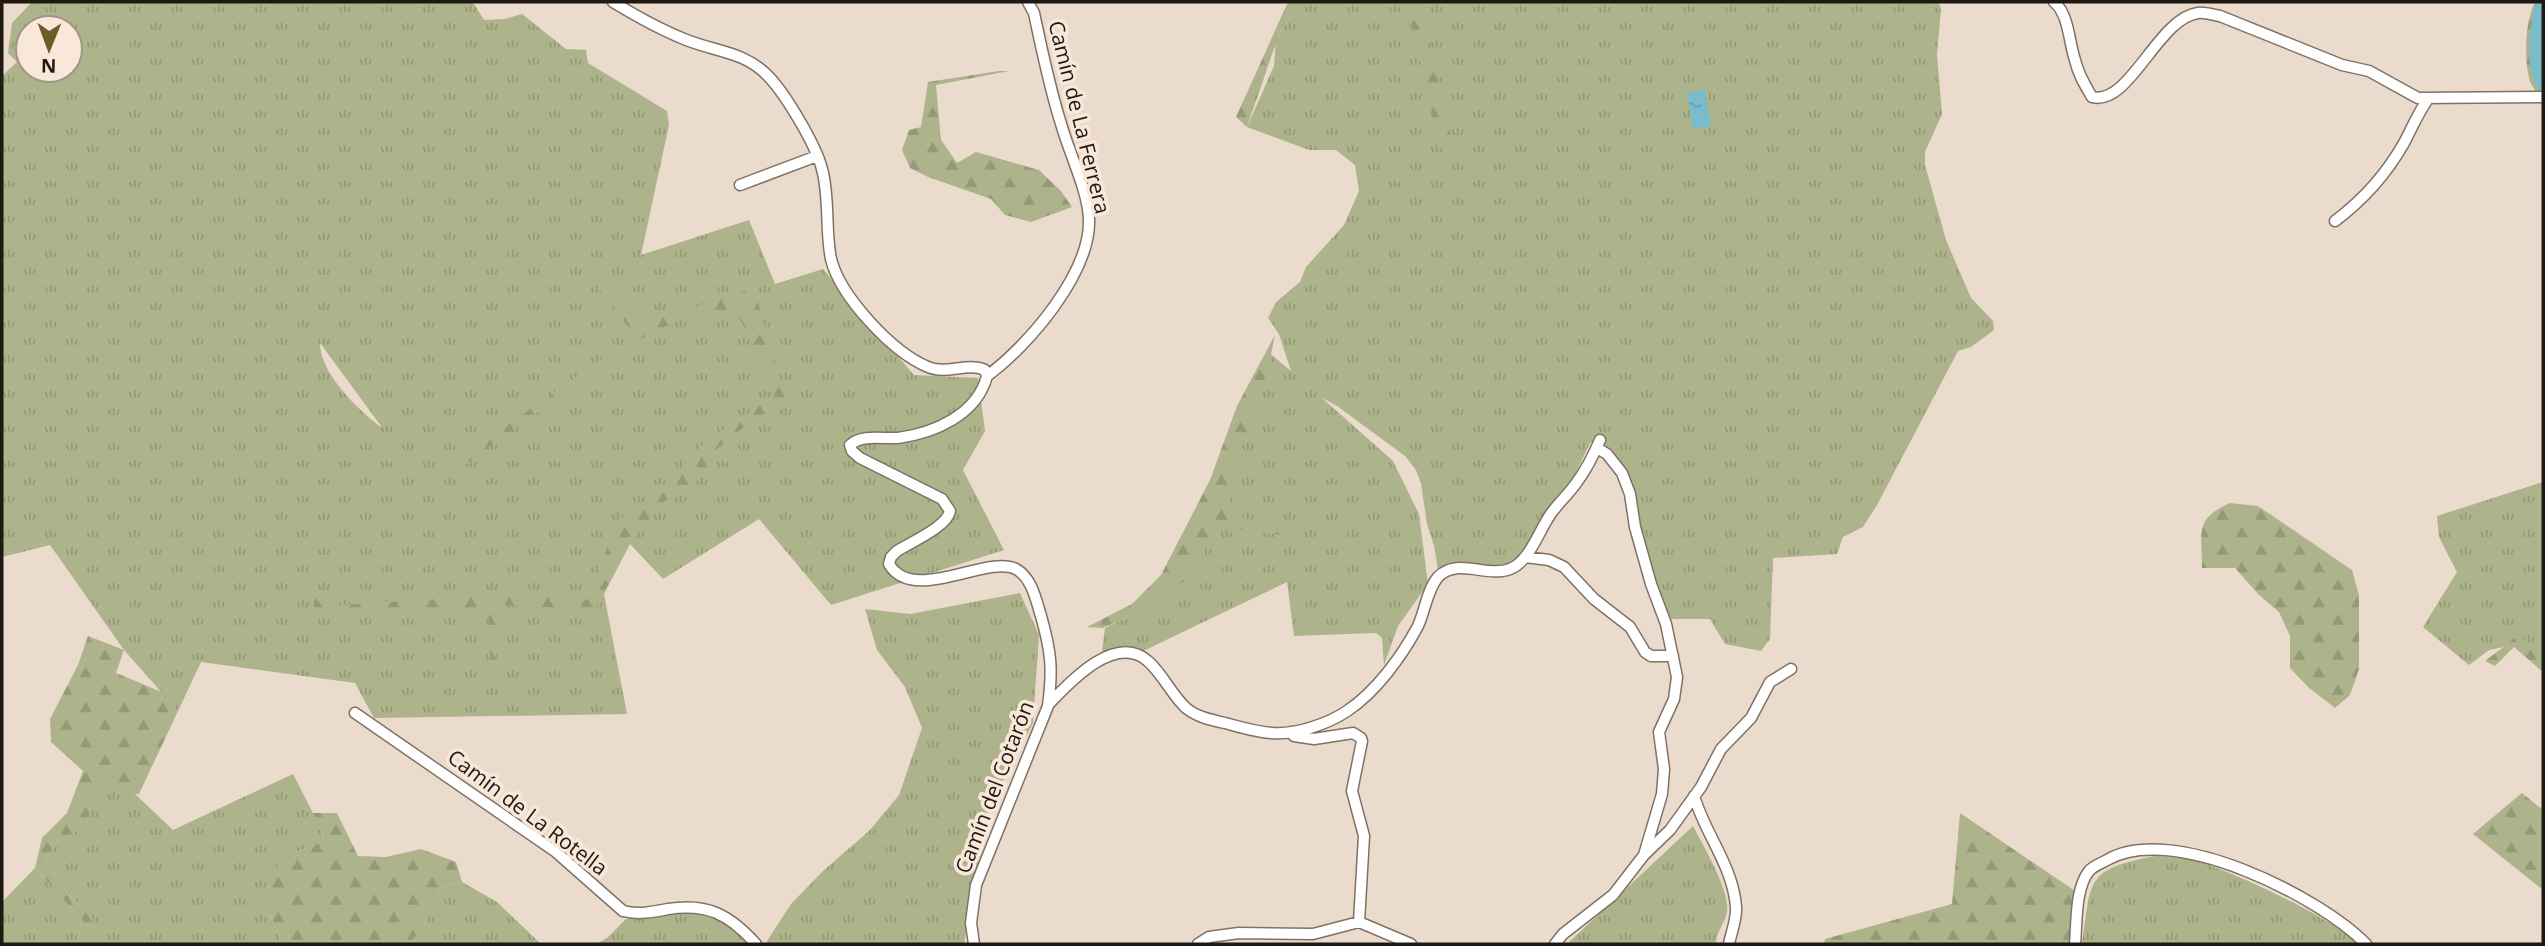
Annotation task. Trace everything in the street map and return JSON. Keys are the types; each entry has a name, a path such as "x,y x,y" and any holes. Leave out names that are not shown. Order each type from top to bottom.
{"street":[{"path":"613,2 685,40 756,63 772,80 817,156 822,169 831,257 838,281 852,302 878,330 927,367 979,367 985,370 986,376"},
{"name":"Camín de La Ferrera","path":"986,376 1034,332 1062,292 1085,246 1089,229 1087,206 1062,127 1034,13 1028,2"},
{"path":"2054,2 2060,6 2082,80 2092,97 2101,99 2115,93 2168,32 2184,18 2200,12 2220,16 2342,65 2369,71 2418,97 2543,97"},
{"path":"2335,221 2357,204 2396,156 2417,113 2428,99"},
{"path":"740,185 817,156"},
{"name":"Camín del Cotarón","path":"974,944 971,923 976,885 1048,706 1052,675 1051,648 1032,588 1018,570 1008,567 930,581 908,578 893,571 889,564 891,557 943,523 949,517 950,511 942,499 860,458 852,452 850,445 863,439 899,438 924,433 949,423 969,407 984,385 986,376"},
{"path":"1048,706 1080,673 1098,661 1118,654 1136,654 1149,662 1185,706 1196,715 1262,732 1291,732 1346,712 1368,694 1398,658 1418,625 1438,577 1450,570 1462,568 1503,571 1513,569 1525,556 1550,513 1577,482 1598,444 1622,473 1626,483 1651,584 1666,624 1677,689 1659,732 1664,769 1662,794 1644,855"},
{"path":"1525,556 1549,560 1564,567 1594,599 1630,627 1645,652 1651,656 1673,656"},
{"path":"1555,944 1563,934 1613,895 1644,855 1670,830 1694,796 1721,749 1751,718 1770,682 1791,669"},
{"name":"Camín de La Rotella","path":"355,713 556,852 623,911 637,913 693,907 712,910 734,923 755,944"},
{"path":"1291,732 1294,736 1304,738 1322,739 1353,733 1361,738 1362,745 1352,783 1352,795 1364,836 1359,922"},
{"path":"1694,796 1700,818 1728,870 1733,890 1736,909 1729,944"},
{"path":"2074,944 2081,887 2090,870 2117,854 2147,850 2182,851 2210,858 2271,883 2334,917 2366,944"},
{"path":"1198,944 1209,937 1239,933 1312,934 1359,922 1411,944"}],"green space":[{"path":"32,2 473,2 484,20 505,19 522,14 566,49 586,50 588,63 667,111 669,125 641,255 749,220 775,284 823,269 914,375 978,378 985,431 963,470 1004,550 831,605 759,519 663,579 630,544 604,594 627,714 374,718 355,683 201,662 178,711 124,650 50,545 2,557 2,76 14,65 14,84 84,84 84,14 21,14","holes":["320,343 381,426 361,410 333,378 326,366"]},
{"path":"1288,2 1299,2 1279,34 1247,127 1236,117"},
{"path":"1298,2 1939,2 1941,10 1937,54 1942,114 1925,152 1925,165 1946,240 1971,298 1993,321 1994,330 1971,347 1958,351 1877,505 1863,527 1843,537 1837,554 1773,558 1770,639 1761,651 1725,644 1710,619 1668,619 1623,482 1600,440 1590,443 1573,479 1556,498 1515,562 1502,567 1460,563 1438,569 1416,470 1405,456 1321,397 1393,461 1419,514 1428,584 1398,626 1384,665 1382,638 1376,633 1294,636 1287,582 1141,652 1102,651 1105,628 1138,611 1209,503 1267,351 1291,371 1279,334 1268,318 1276,302 1300,282 1306,267 1344,225 1359,191 1355,165 1336,150 1309,150 1247,127 1274,66 1276,40"},
{"path":"1407,2 1421,2 1455,155 1439,146"},
{"path":"2535,2 2543,2 2543,102 2530,81 2526,59 2527,29"},
{"path":"14,21 14,59 8,53 12,23"},
{"path":"1009,71 936,85 941,140 957,163 976,152 1039,170 1061,191 1072,207 1031,222 1005,215 991,199 910,168 902,150 909,130 921,127 928,82"},
{"path":"586,271 643,323 754,288 786,400 749,423 712,453 704,476 662,503 630,543 595,609 498,605 492,697 488,610 338,615 314,607 312,594 323,606 470,597 509,591 591,600 615,522 667,487 708,439 775,396 738,314 706,309 650,333 433,487 429,480 635,336"},
{"path":"1275,335 1260,394 1226,491 1234,513 1282,535 1225,527 1204,551 1187,579 1154,605 1103,628 1087,627 1132,604 1161,575 1210,480 1237,406"},
{"path":"2543,482 2543,662 2527,642 2489,650 2469,665 2423,627 2457,572 2439,537 2437,516"},
{"path":"2230,503 2258,506 2352,570 2359,595 2359,669 2350,695 2335,708 2308,687 2290,668 2290,636 2279,612 2259,595 2235,568 2202,568 2201,536 2205,521 2218,509"},
{"path":"1020,593 1039,635 1033,723 988,809 964,944 767,944 791,904 824,870 869,831 899,795 922,728 905,687 877,650 865,609 910,614"},
{"path":"2519,635 2543,656 2543,672 2514,647 2495,666 2485,661"},
{"path":"88,636 124,650 116,673 164,693 178,711 139,794 116,792 93,785 87,825 58,841 45,859 68,894 93,919 84,944 76,944 83,921 35,868 42,838 67,813 83,771 51,742 50,719 78,665"},
{"path":"293,774 324,841 294,853 267,908 283,944 83,944 93,919 68,894 45,859 58,841 87,825 92,784 116,792 134,793 173,830"},
{"path":"2522,793 2543,810 2543,890 2473,834"},
{"path":"313,813 337,813 358,856 386,857 421,849 456,862 462,882 440,887 426,923 410,944 283,944 267,908 270,872 294,853 324,841"},
{"path":"1960,813 2075,891 2069,944 1824,944 1825,939 1952,904"},
{"path":"1693,826 1725,893 1727,913 1716,944 1567,944"},
{"path":"2155,856 2193,860 2230,873 2305,909 2358,944 2082,944 2091,891 2096,881 2103,873 2115,867"},
{"path":"35,868 83,921 76,944 2,944 2,902"},
{"path":"462,882 497,902 541,944 410,944 426,923 440,887"},
{"path":"687,913 707,916 721,922 748,944 596,944 607,938 626,919"}],"water":[{"path":"1705,90 1711,126 1693,129 1687,93"}],"waterway":[{"path":"2543,2 2537,52 2543,82"}]}
